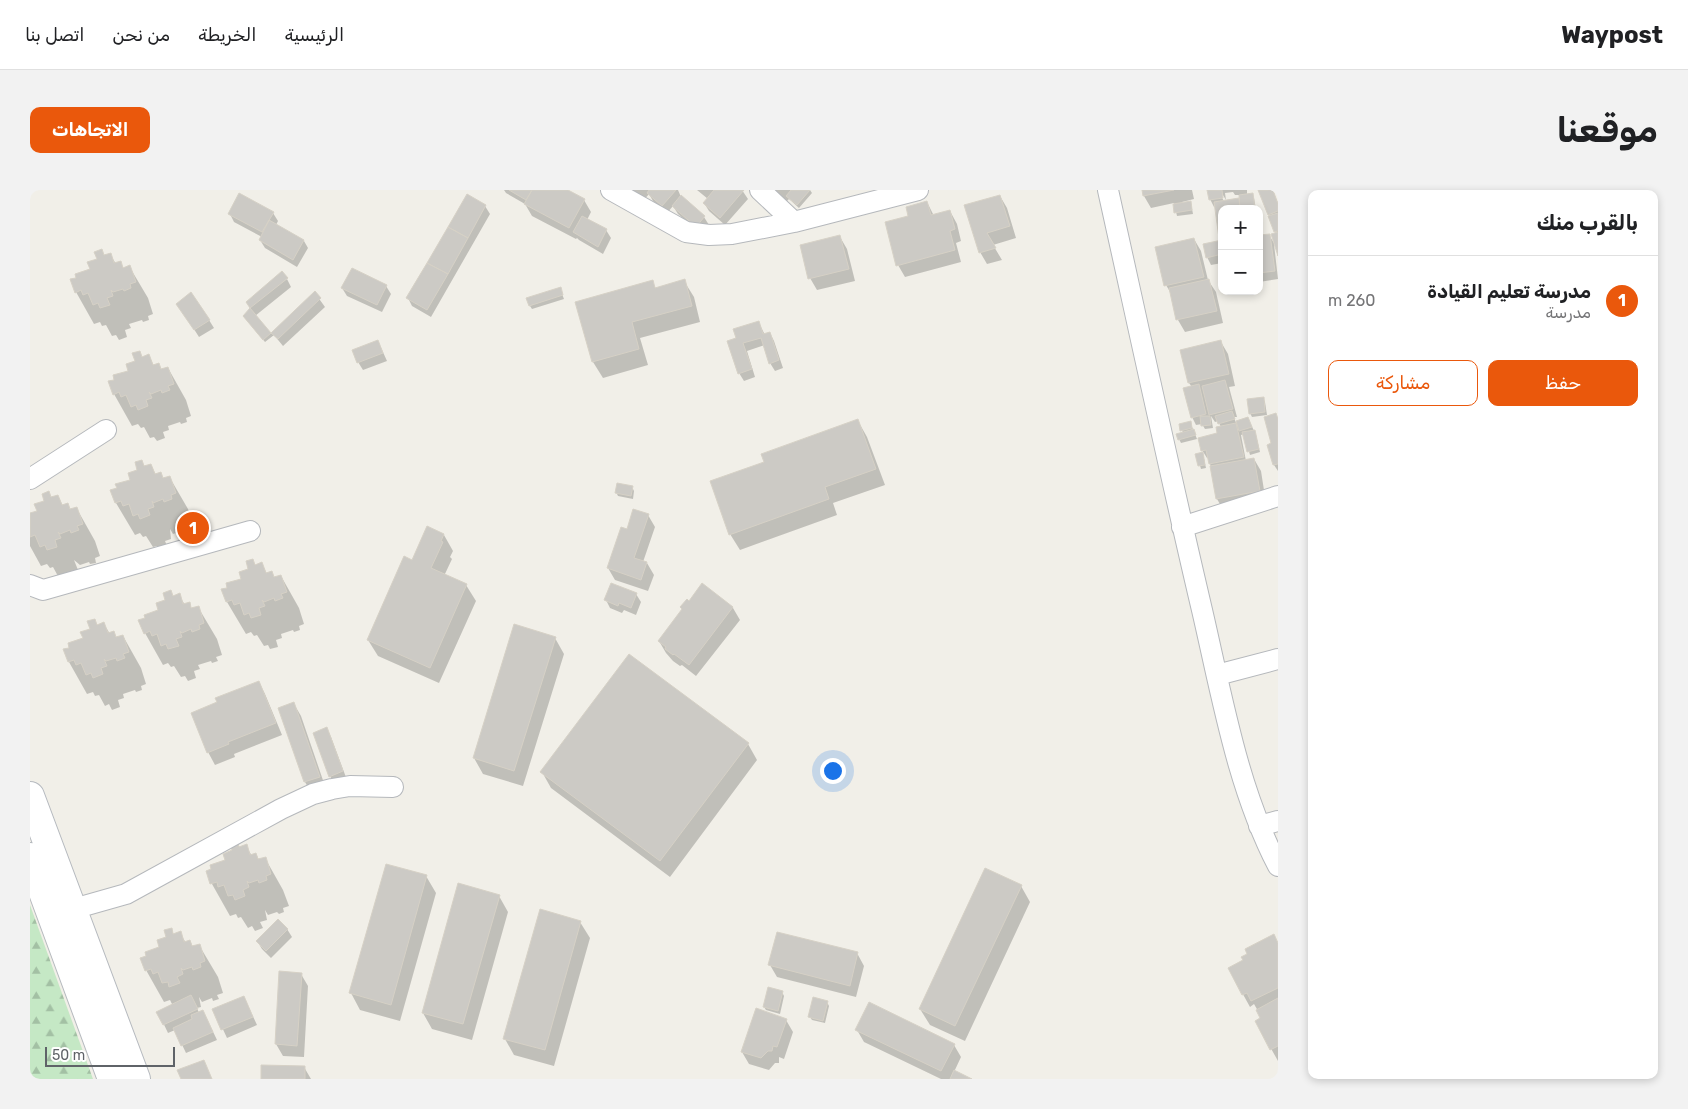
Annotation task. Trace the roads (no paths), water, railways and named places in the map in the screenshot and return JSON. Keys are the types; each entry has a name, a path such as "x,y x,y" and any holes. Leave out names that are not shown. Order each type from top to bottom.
{"street":[{"path":"610,190 686,232 709,235 732,234 794,222 910,191"},
{"path":"760,190 794,222"},
{"path":"1108,190 1182,527 1239,763 1269,824 1278,866"},
{"path":"30,479 106,430"},
{"path":"1182,527 1278,496"},
{"path":"30,585 43,590 250,531"},
{"path":"1217,675 1278,659"},
{"path":"63,912 126,894 281,809 313,794 350,786 394,787"},
{"path":"30,796 112,1079"},
{"path":"30,857 63,912 136,1079"}],"place":[{"name":"مدرسة تعليم القيادة","path":"193,528"}]}
